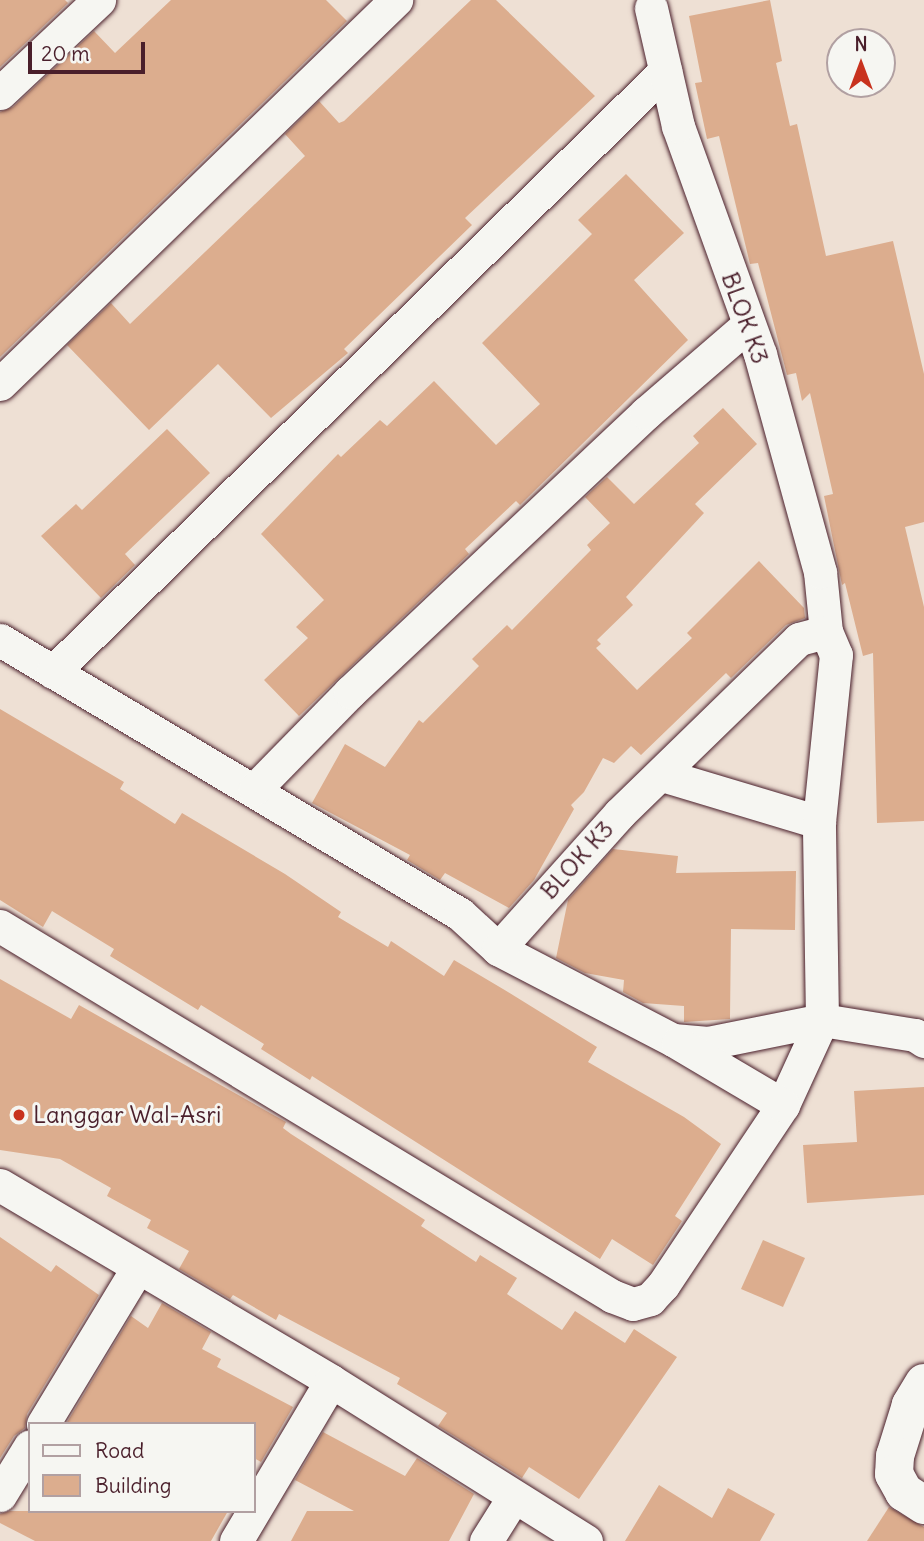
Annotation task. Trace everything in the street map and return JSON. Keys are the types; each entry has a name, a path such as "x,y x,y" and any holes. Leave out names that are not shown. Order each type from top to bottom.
{"street":[{"path":"0,93 99,0"},
{"path":"0,384 396,0"},
{"name":"BLOK K3","path":"651,3 678,126 760,354 820,572 826,632 836,655 819,822 822,1020"},
{"path":"53,673 665,71"},
{"path":"255,789 350,692 646,412 748,325"},
{"name":"BLOK K3","path":"498,949 565,871 799,639 826,632"},
{"path":"0,640 255,789 367,861 460,914 498,949 673,1040 783,1105"},
{"path":"662,775 819,822"},
{"path":"0,926 612,1296 634,1304 650,1299 663,1285 783,1105 822,1020"},
{"path":"673,1040 708,1043 822,1020 915,1035 924,1041"},
{"path":"0,1185 137,1269 331,1381 586,1541"},
{"path":"44,1422 137,1269"},
{"path":"256,1507 331,1381"},
{"path":"924,1383 911,1405 895,1456 894,1474 904,1492 924,1505"},
{"path":"0,1495 28,1449"},
{"path":"486,1541 513,1497"},
{"path":"236,1541 253,1513"}],"building":[{"path":"0,0 65,0 68,3 0,67"},
{"path":"171,0 326,0 347,21 0,357 0,112 13,107 94,31 115,53"},
{"path":"471,0 496,0 595,96 465,218 472,225 344,349 348,353 271,418 218,364 149,430 67,345 111,303 130,324 305,156 285,134 319,101 339,123 344,121"},
{"path":"770,0 782,61 776,63 790,126 797,124 826,256 893,241 924,374 924,522 905,527 924,607 924,821 877,823 873,653 863,656 845,583 842,585 824,496 833,494 810,393 802,401 796,373 787,375 758,263 750,264 719,136 707,139 695,83 702,82 689,16"},
{"path":"626,174 684,233 634,280 688,340 520,505 516,501 465,549 469,554 299,716 264,680 308,638 296,627 324,600 261,534 338,454 341,457 380,420 387,426 434,381 496,445 540,404 482,343 592,234 578,220"},
{"path":"723,408 757,444 695,504 704,513 626,597 633,605 597,640 601,644 596,648 637,690 692,638 687,633 759,561 804,608 805,618 786,625 731,678 726,673 641,755 631,746 614,763 603,758 584,792 571,805 574,809 534,880 509,908 445,873 440,880 407,860 410,855 312,803 345,744 385,767 419,720 423,723 479,666 472,659 507,625 512,630 591,550 587,545 610,523 585,497 607,477 634,504 699,443 693,436"},
{"path":"167,429 210,473 125,554 135,565 101,598 41,536 76,504 82,510"},
{"path":"0,709 124,782 120,789 175,824 182,813 285,874 341,912 338,917 388,947 391,941 444,976 454,960 503,989 597,1047 588,1062 684,1117 721,1144 675,1216 682,1221 653,1265 612,1239 600,1259 312,1076 310,1080 261,1049 264,1044 201,1005 198,1010 110,956 114,949 52,911 43,927 0,900"},
{"path":"613,849 678,856 676,873 796,871 795,930 731,929 730,1019 684,1022 684,1006 643,1003 623,992 624,980 585,973 556,958 568,900"},
{"path":"0,979 71,1019 79,1005 286,1122 283,1128 291,1134 425,1220 421,1226 476,1262 480,1255 517,1278 507,1294 562,1330 575,1311 625,1343 634,1329 677,1357 579,1499 529,1467 522,1478 438,1426 447,1413 397,1384 400,1378 279,1314 276,1320 233,1295 230,1299 179,1269 189,1251 147,1228 151,1220 107,1196 111,1188 60,1159 0,1150"},
{"path":"924,1087 924,1195 807,1203 803,1145 857,1142 854,1091"},
{"path":"0,1237 51,1272 56,1265 99,1295 27,1414 25,1428 14,1436 0,1458"},
{"path":"763,1240 805,1258 783,1307 741,1289"},
{"path":"162,1303 211,1332 202,1349 221,1359 217,1367 293,1407 261,1462 256,1459 256,1422 67,1422 131,1316 148,1328"},
{"path":"323,1432 405,1476 417,1458 474,1494 449,1541 291,1541 307,1511 354,1511 295,1480"},
{"path":"659,1485 712,1518 728,1488 775,1514 760,1541 625,1541"},
{"path":"889,1507 924,1527 924,1541 867,1541"},
{"path":"10,1511 227,1513 211,1541 35,1541 0,1523 0,1514"}],"place":[{"name":"Langgar Wal-Asri","path":"19,1115"}]}
